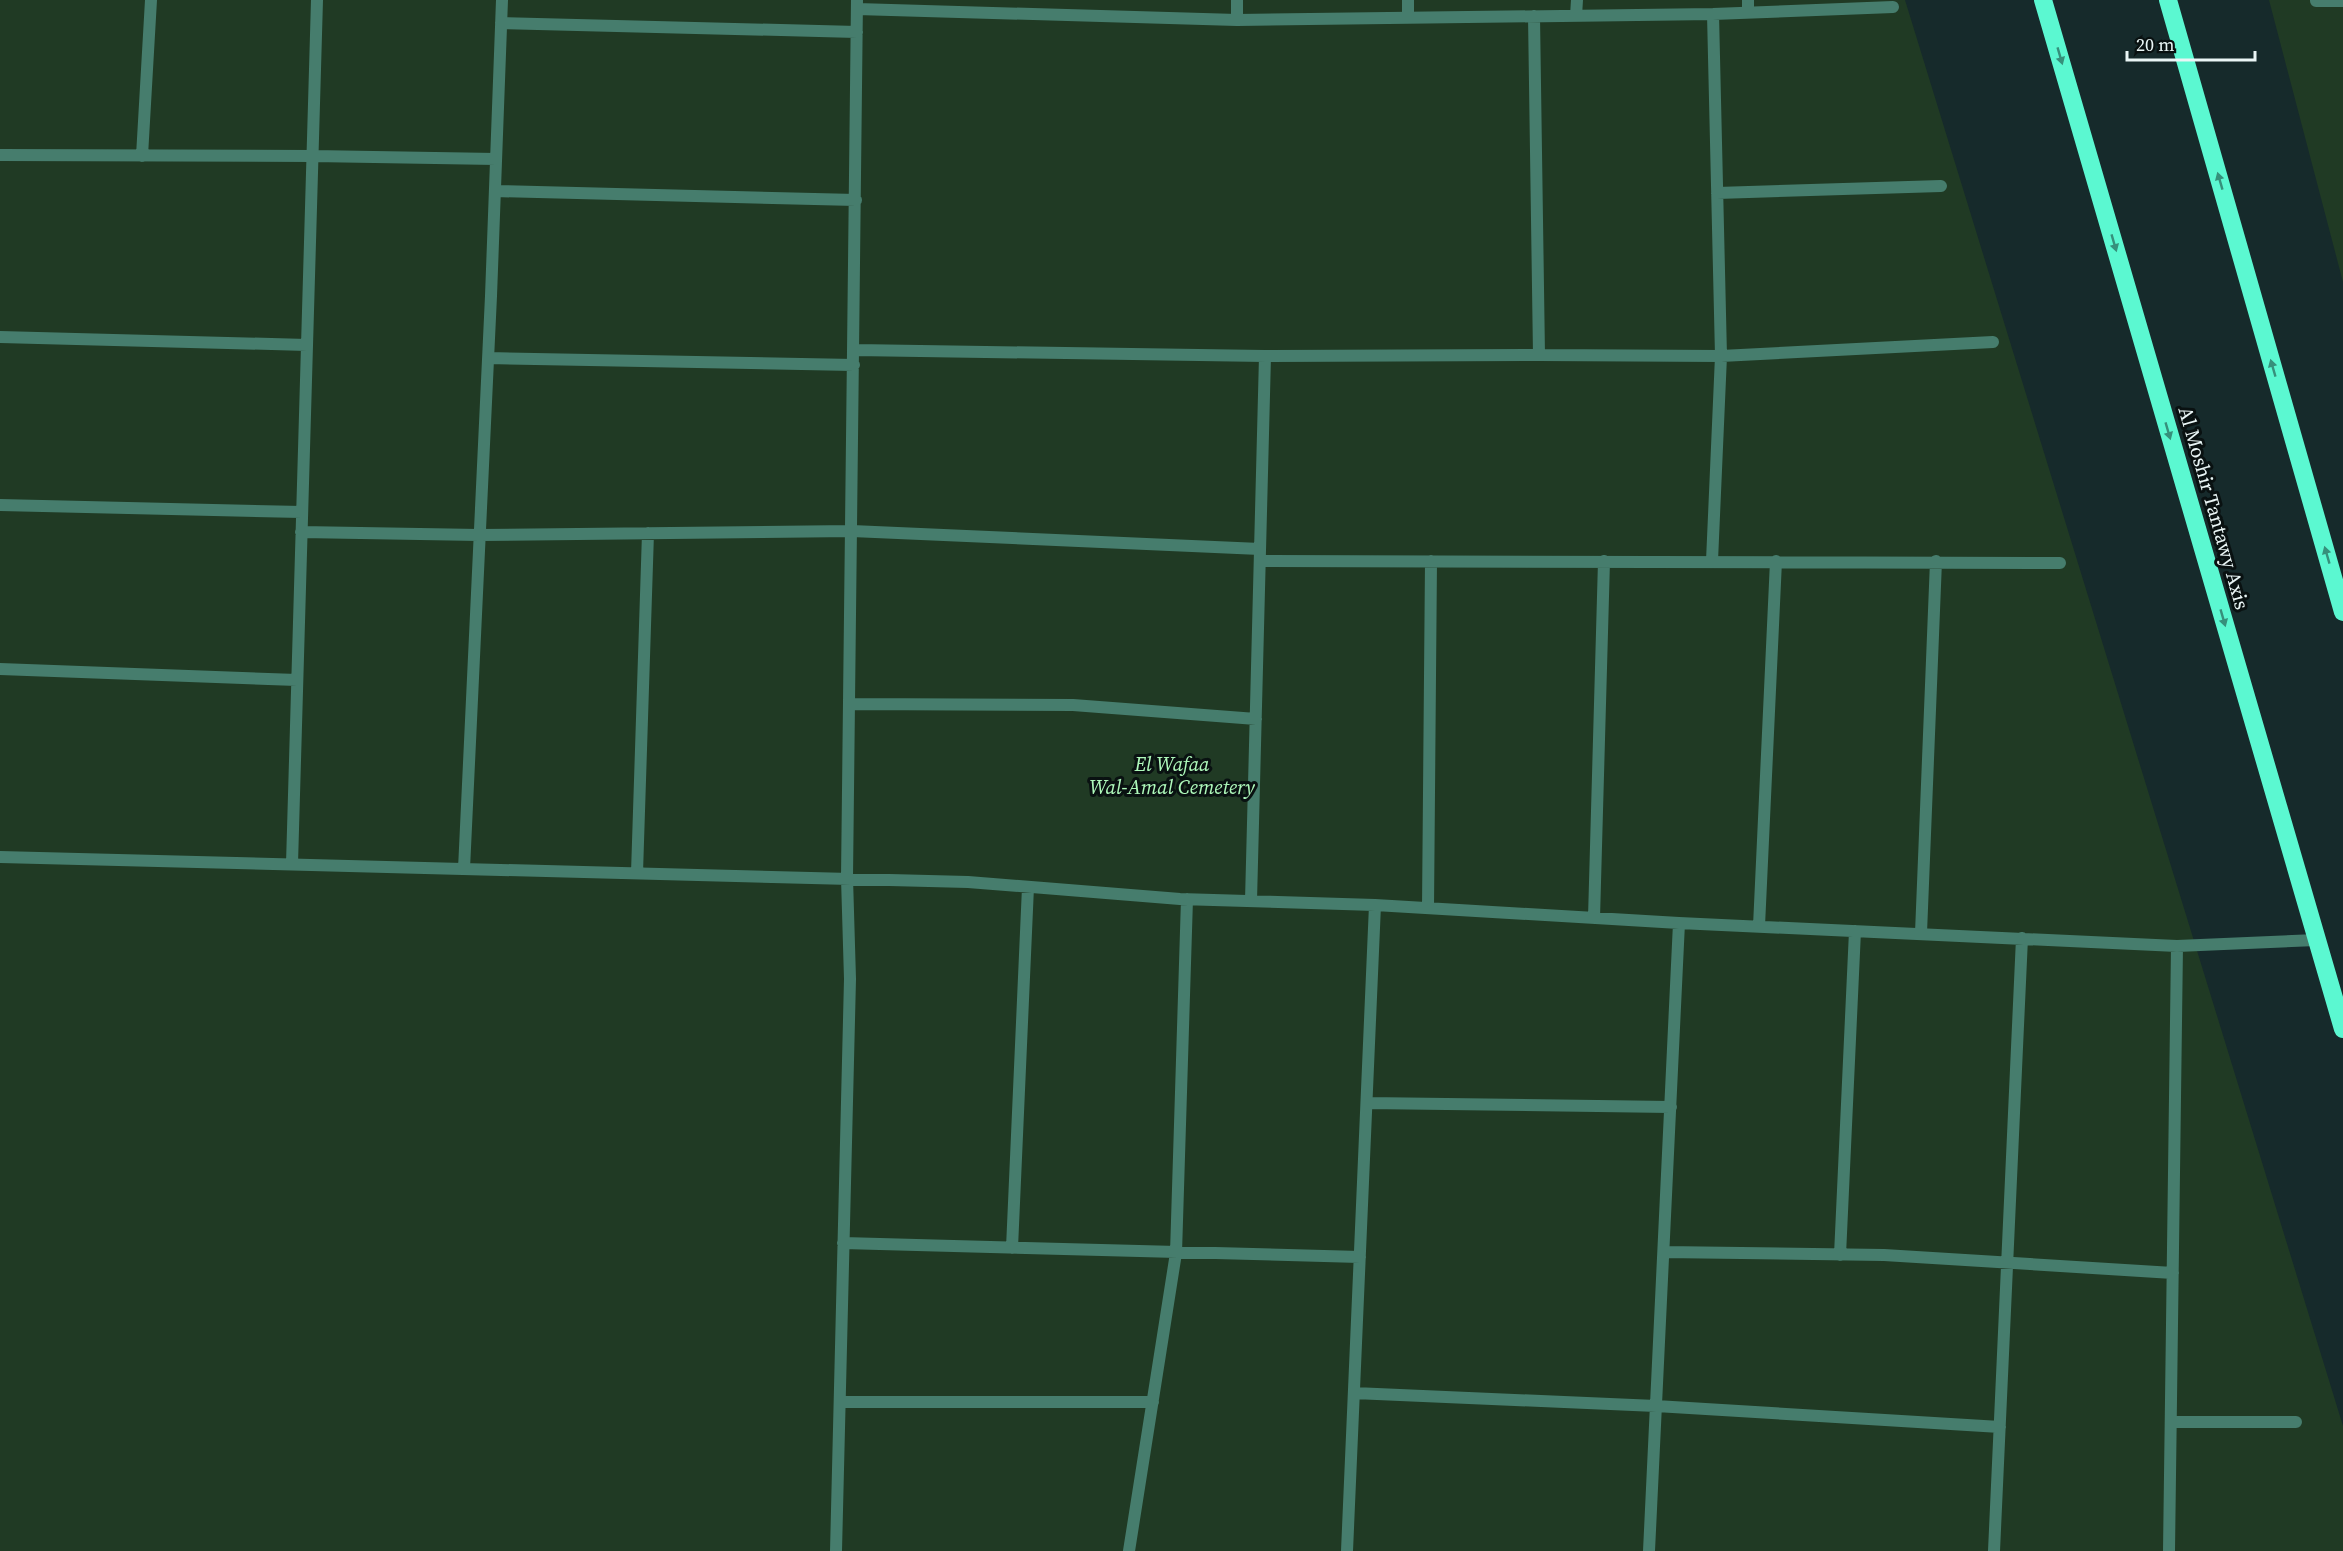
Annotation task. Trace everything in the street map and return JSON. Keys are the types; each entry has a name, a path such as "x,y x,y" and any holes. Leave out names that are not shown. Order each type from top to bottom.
{"highway":[{"path":"2029,0 2052,30"},
{"name":"Al Moshir Tantawy Axis","path":"2043,0 2343,1029"},
{"path":"2168,0 2343,612"}],"lane":[{"path":"142,156 151,0"},
{"path":"292,864 317,0"},
{"path":"464,869 502,0"},
{"path":"1237,0 1237,20"},
{"path":"1408,0 1408,18"},
{"path":"1576,0 1576,16"},
{"path":"2316,1 2343,1"},
{"path":"836,1551 850,979 847,878 855,365 857,5 1237,20 1713,14 1748,6 1893,7"},
{"path":"1712,561 1720,356 1713,14"},
{"path":"1534,16 1539,355"},
{"path":"501,23 857,32"},
{"path":"0,155 496,159"},
{"path":"1717,193 1941,186"},
{"path":"495,191 856,200"},
{"path":"0,337 307,345"},
{"path":"855,350 1265,356 1720,356 1994,342"},
{"path":"1251,901 1265,356"},
{"path":"488,358 855,365"},
{"path":"0,505 302,512"},
{"path":"301,532 479,535 852,531 1260,555 1431,561 2060,563"},
{"path":"637,873 648,533"},
{"path":"1428,908 1431,561"},
{"path":"1594,918 1604,561"},
{"path":"1759,926 1776,561"},
{"path":"1921,933 1936,561"},
{"path":"0,669 297,680"},
{"path":"849,704 1073,705 1256,719"},
{"path":"0,857 847,878 1028,887 1187,899 1375,905 1679,923 2177,946 2316,940"},
{"path":"1012,1248 1028,887"},
{"path":"1129,1551 1176,1253 1187,899"},
{"path":"1347,1551 1375,905"},
{"path":"1649,1551 1679,923"},
{"path":"1840,1255 1855,931"},
{"path":"1994,1551 2022,938"},
{"path":"2169,1551 2177,946"},
{"path":"1367,1103 1671,1107"},
{"path":"843,1243 1360,1257"},
{"path":"1664,1252 1840,1255 2007,1262 2173,1273"},
{"path":"1354,1393 1656,1406 2000,1427"},
{"path":"840,1402 1153,1402"},
{"path":"2171,1422 2296,1422"}],"green space":[{"name":"El Wafaa Wal-Amal Cemetery","path":"0,0 1905,0 2343,1426 2343,1551 0,1551"},
{"path":"2269,0 2343,0 2343,282"}]}
